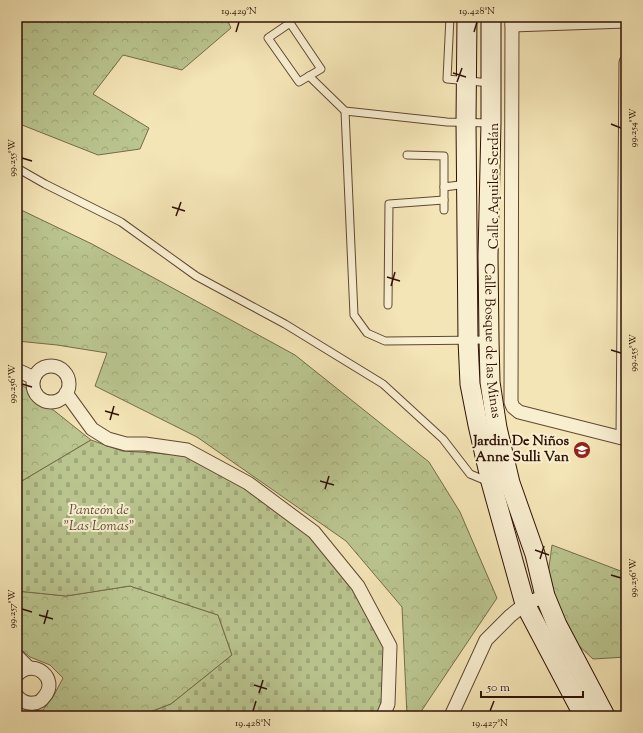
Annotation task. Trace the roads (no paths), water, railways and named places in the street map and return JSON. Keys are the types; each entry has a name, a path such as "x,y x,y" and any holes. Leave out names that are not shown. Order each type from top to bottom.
{"main road":[{"name":"Calle Bosque de las Minas","path":"467,17 466,122 468,340 470,384 491,482 525,604 584,716"},
{"name":"Calle Bosque de las Minas","path":"491,17 491,123 488,256 489,340 490,382 497,428 510,483 535,554 545,596 556,625 605,716"}],"street":[{"path":"512,21 626,21"},
{"name":"Calle Aquiles Serdán","path":"512,21 511,402 513,407 519,412 624,438"},
{"path":"624,438 626,62"},
{"path":"49,366 55,366 61,369 69,380 69,387 66,393 63,397 52,402 42,399 37,395 35,390 34,378 37,372 42,368 49,366"},
{"path":"17,370 34,378"},
{"path":"66,393 92,429 108,439 126,444 145,444 187,450 248,483 314,532 358,586 390,646 388,704 383,716"},
{"path":"451,716 486,640 510,616 525,604 545,596"},
{"path":"17,656 29,668"},
{"path":"17,675 29,668 36,668 43,672 48,678 49,685 48,693 37,703 19,701"}],"lane":[{"path":"450,17 447,79 491,83"},
{"path":"290,23 321,69 309,76 299,82 268,38 290,23"},
{"path":"309,76 345,111 447,122 491,123"},
{"path":"345,111 354,315 367,333 385,341 489,340"},
{"path":"406,155 444,156 444,210"},
{"path":"17,168 45,184 121,222 196,276 285,324 382,384 443,439 470,474 491,482"},
{"path":"444,187 467,184"},
{"path":"388,305 389,204 444,200"}],"place":[{"name":"Jardin De Niños Anne Sulli Van","path":"582,450"}],"park label":[{"name":"Panteón de \"Las Lomas\"","path":"99,520"}]}
